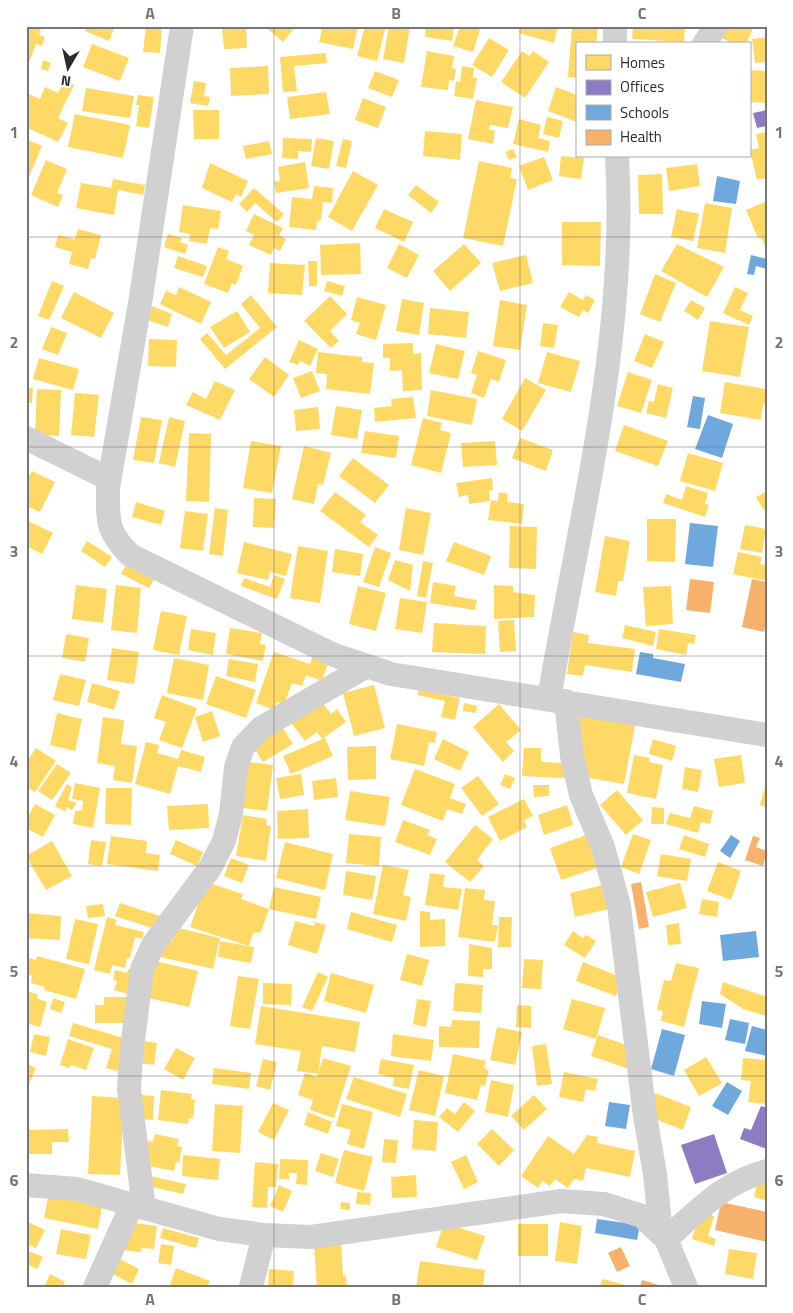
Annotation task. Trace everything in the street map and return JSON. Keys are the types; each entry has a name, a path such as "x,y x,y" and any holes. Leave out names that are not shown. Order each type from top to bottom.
{"street":[{"path":"182,26 141,297 109,479 108,518 114,539 130,555 334,655 392,674 767,735"},
{"path":"615,26 615,42"},
{"path":"705,42 716,26"},
{"path":"617,158 620,198 616,299 557,700 581,795 603,847 619,906 644,1116 655,1174 663,1236 686,1287"},
{"path":"26,438 109,479"},
{"path":"95,1287 138,1206 129,1089 131,1056 142,969 153,945 210,868 224,841 231,814 236,767 243,748 261,728 367,666"},
{"path":"663,1236 722,1190 746,1176 767,1171"},
{"path":"26,1185 77,1189 219,1229 264,1236 311,1237 561,1201 604,1204 642,1216 663,1236"},
{"path":"251,1287 264,1236"}],"building: Homes":[{"path":"26,26 42,26 39,35 45,37 42,46 36,44 29,63 26,62"},
{"path":"88,26 115,26 109,41 85,31"},
{"path":"146,26 162,26 160,53 143,52"},
{"path":"264,26 296,26 283,42"},
{"path":"323,26 358,26 353,49 319,42"},
{"path":"365,26 386,26 377,61 357,56"},
{"path":"389,26 410,26 404,63 383,59"},
{"path":"426,26 454,26 452,41 425,37"},
{"path":"460,26 481,26 473,52 453,46"},
{"path":"521,26 558,26 554,43 519,33"},
{"path":"572,26 598,27 596,42 576,42 576,78 568,77"},
{"path":"633,26 685,26 684,42 632,39"},
{"path":"722,26 754,26 747,42 730,42 717,36"},
{"path":"246,27 247,48 224,49 222,28"},
{"path":"767,37 767,62 755,63 752,39"},
{"path":"489,38 509,50 492,77 472,65"},
{"path":"92,44 129,58 120,81 83,67"},
{"path":"427,51 454,56 452,68 456,69 454,81 449,80 448,90 421,87"},
{"path":"522,51 529,56 533,51 549,62 525,98 501,82"},
{"path":"326,53 327,63 294,66 297,91 283,92 280,57"},
{"path":"43,60 51,63 48,71 41,69"},
{"path":"268,66 269,94 231,96 230,68"},
{"path":"462,66 474,68 473,78 477,78 473,99 454,96 456,81 460,82"},
{"path":"750,70 767,71 767,103 750,102"},
{"path":"375,71 399,80 392,97 368,88"},
{"path":"65,80 74,85 58,118 68,123 58,142 26,127 26,93 40,99 45,87 58,93"},
{"path":"194,81 206,83 204,96 210,97 208,106 190,103"},
{"path":"556,87 576,95 576,122 548,111"},
{"path":"86,88 134,96 130,118 82,111"},
{"path":"326,92 330,114 290,119 287,97"},
{"path":"138,95 154,97 149,128 136,126 139,105 136,105"},
{"path":"363,98 386,107 378,128 355,120"},
{"path":"476,100 513,107 508,128 490,125 489,129 495,131 493,144 468,139"},
{"path":"193,110 219,110 219,139 194,139"},
{"path":"75,114 130,125 123,158 68,147"},
{"path":"547,117 563,121 559,138 543,134"},
{"path":"519,119 541,125 538,138 550,141 548,152 513,144"},
{"path":"425,131 462,134 460,160 423,156"},
{"path":"767,132 767,178 757,180 750,150 759,148 756,134"},
{"path":"283,138 312,139 311,152 298,151 298,159 282,158"},
{"path":"316,138 334,141 329,169 311,166"},
{"path":"26,139 42,146 26,184"},
{"path":"343,139 352,141 346,168 336,166"},
{"path":"269,141 272,154 246,159 243,146"},
{"path":"513,149 517,157 509,160 505,152"},
{"path":"561,156 584,158 581,179 559,176"},
{"path":"544,157 553,180 528,190 519,166"},
{"path":"46,160 67,169 57,193 63,195 58,207 31,195"},
{"path":"479,161 512,168 510,178 517,179 503,246 463,238"},
{"path":"305,162 309,188 276,193 274,182 280,181 278,167"},
{"path":"210,163 248,181 241,197 236,194 232,202 202,188"},
{"path":"697,164 700,186 669,191 666,168"},
{"path":"353,171 378,185 352,231 328,217"},
{"path":"662,174 663,214 639,214 638,175"},
{"path":"113,179 145,185 143,195 118,190 114,215 76,208 81,183 111,188"},
{"path":"416,185 439,202 431,213 408,195"},
{"path":"314,186 333,188 332,203 323,202 321,220 317,221 316,230 289,227 292,197 312,199"},
{"path":"254,188 284,214 277,222 255,203 247,212 239,204"},
{"path":"767,201 767,250 761,237 758,238 746,210"},
{"path":"705,203 732,208 725,253 697,248"},
{"path":"183,205 221,211 218,229 210,228 207,244 189,241 190,234 179,232"},
{"path":"384,209 413,222 404,242 375,228"},
{"path":"677,209 699,214 693,241 671,237"},
{"path":"254,214 283,228 279,235 286,239 280,251 274,248 271,255 249,245 254,235 246,231"},
{"path":"562,222 601,222 600,266 562,265"},
{"path":"78,229 101,235 95,259 91,258 88,269 69,264 72,252 55,247 58,235 75,239"},
{"path":"168,234 182,238 180,242 188,245 185,254 164,247"},
{"path":"360,243 361,274 321,275 320,245"},
{"path":"399,244 419,255 407,278 387,268"},
{"path":"464,244 481,263 450,291 433,271"},
{"path":"677,244 724,267 707,297 661,271"},
{"path":"218,247 229,251 226,259 243,266 236,285 232,283 228,293 204,284"},
{"path":"526,255 533,283 500,291 492,263"},
{"path":"178,256 207,266 203,277 174,268"},
{"path":"308,261 317,261 317,286 309,286"},
{"path":"270,263 305,265 302,295 268,293"},
{"path":"655,274 676,283 660,322 640,314"},
{"path":"52,281 64,286 49,320 38,316"},
{"path":"327,281 345,286 342,296 324,291"},
{"path":"179,287 211,302 201,324 160,304 166,291 176,295"},
{"path":"735,287 748,293 740,310 753,316 749,325 723,313"},
{"path":"74,292 114,313 101,338 61,318"},
{"path":"569,292 583,300 586,295 595,300 588,313 583,310 579,317 560,307"},
{"path":"251,295 277,327 225,369 200,339 207,333 226,355 260,328 241,304"},
{"path":"330,296 347,314 330,331 339,341 331,348 304,321"},
{"path":"357,297 386,305 376,340 356,334 360,323 351,320"},
{"path":"402,299 424,303 419,335 396,331"},
{"path":"500,300 527,305 520,350 493,346"},
{"path":"691,300 705,308 698,320 684,311"},
{"path":"152,306 172,314 168,327 147,320"},
{"path":"430,308 469,312 466,338 428,334"},
{"path":"237,311 250,332 224,348 210,327"},
{"path":"710,321 749,327 740,377 702,371"},
{"path":"543,323 558,325 554,348 540,346"},
{"path":"51,327 67,333 58,355 42,349"},
{"path":"645,334 664,342 652,368 634,361"},
{"path":"149,339 177,340 176,367 148,366"},
{"path":"299,340 318,349 310,366 300,361 298,365 289,362"},
{"path":"413,343 413,354 421,353 422,390 403,391 402,370 390,371 390,358 383,358 383,344"},
{"path":"436,344 465,351 458,379 429,373"},
{"path":"478,351 506,360 499,382 491,379 484,398 471,393 477,375 471,373"},
{"path":"318,352 362,357 362,362 374,363 370,394 326,389 327,374 316,373"},
{"path":"547,352 580,361 571,392 538,383"},
{"path":"265,357 289,375 274,397 249,379"},
{"path":"39,358 79,369 73,390 33,379"},
{"path":"312,371 320,391 301,398 293,378"},
{"path":"628,372 652,380 641,413 617,406"},
{"path":"525,378 546,390 522,431 502,419"},
{"path":"215,381 235,390 220,420 186,405 193,392 206,399"},
{"path":"725,382 766,389 767,405 763,404 761,420 720,413"},
{"path":"658,384 673,388 666,418 646,413 649,401 654,402"},
{"path":"26,388 33,388 32,403 26,403"},
{"path":"37,389 61,390 59,436 35,435"},
{"path":"431,390 477,399 472,425 427,416"},
{"path":"75,393 99,395 94,437 71,435"},
{"path":"413,397 416,418 375,422 374,408 392,406 391,399"},
{"path":"336,406 362,410 357,439 331,435"},
{"path":"318,407 320,429 296,431 294,410"},
{"path":"141,417 162,420 154,463 133,460"},
{"path":"169,417 185,421 175,467 159,463"},
{"path":"423,418 442,423 440,430 451,433 441,473 411,465"},
{"path":"624,425 668,441 658,466 615,451"},
{"path":"365,431 399,436 396,458 361,453"},
{"path":"189,433 211,434 209,502 186,501"},
{"path":"520,438 553,450 546,471 512,458"},
{"path":"251,441 281,446 272,493 243,488"},
{"path":"495,441 497,465 463,467 461,443"},
{"path":"304,446 331,453 323,485 318,484 314,504 292,499"},
{"path":"688,453 723,463 715,491 680,481"},
{"path":"353,458 389,485 375,503 339,476"},
{"path":"32,471 55,482 40,512 26,506 26,482"},
{"path":"492,478 493,490 489,491 490,501 469,504 468,495 459,497 456,483"},
{"path":"686,486 708,493 705,504 709,505 705,517 663,503 666,494 682,500"},
{"path":"767,491 767,510 763,509 756,497"},
{"path":"335,492 366,515 360,522 378,535 369,547 320,511"},
{"path":"499,492 508,494 507,502 524,504 522,524 488,520 491,500 498,501"},
{"path":"254,498 276,499 274,528 253,527"},
{"path":"136,502 165,511 161,525 132,517"},
{"path":"215,508 228,510 223,556 209,554"},
{"path":"406,508 431,513 423,555 399,550"},
{"path":"185,511 208,514 203,551 180,548"},
{"path":"647,519 676,519 675,562 647,561"},
{"path":"26,520 53,533 42,554 26,546"},
{"path":"745,525 766,529 762,553 740,549"},
{"path":"510,526 537,527 536,569 509,568"},
{"path":"605,536 630,541 623,581 618,581 616,596 595,592"},
{"path":"87,541 112,557 105,567 81,551"},
{"path":"244,542 292,554 286,576 270,572 268,580 237,573"},
{"path":"454,542 491,556 484,575 446,561"},
{"path":"298,546 328,551 320,603 290,598"},
{"path":"375,547 391,553 379,587 363,582"},
{"path":"335,549 363,554 360,576 332,572"},
{"path":"738,552 762,557 760,564 767,565 767,581 733,574"},
{"path":"395,560 413,565 410,591 388,580"},
{"path":"423,561 433,563 426,598 417,596"},
{"path":"126,565 154,580 149,588 121,574"},
{"path":"274,575 285,579 277,599 241,586 244,578 270,587"},
{"path":"433,582 456,586 454,596 477,600 475,610 430,603"},
{"path":"76,585 107,589 103,623 72,619"},
{"path":"116,585 141,588 137,633 111,630"},
{"path":"494,585 513,586 513,592 535,595 534,617 494,619"},
{"path":"358,586 386,593 376,631 349,624"},
{"path":"671,586 673,624 646,626 643,587"},
{"path":"400,598 427,602 422,633 395,629"},
{"path":"161,611 187,616 179,655 153,650"},
{"path":"514,620 516,651 500,652 498,621"},
{"path":"434,623 486,626 485,654 432,652"},
{"path":"625,625 656,632 653,646 622,638"},
{"path":"230,628 262,633 260,644 266,645 263,661 226,654"},
{"path":"191,629 216,633 213,655 188,650"},
{"path":"659,629 696,635 694,644 688,643 686,655 656,649"},
{"path":"573,632 589,635 588,643 635,649 632,672 585,665 583,676 567,674"},
{"path":"66,634 89,638 85,662 62,658"},
{"path":"112,648 139,652 134,684 107,680"},
{"path":"274,652 310,664 313,654 329,660 322,681 306,675 302,686 292,683 284,704 277,702 274,710 256,703"},
{"path":"174,658 209,665 203,700 167,693"},
{"path":"229,659 258,664 255,682 226,676"},
{"path":"60,674 86,680 79,706 53,700"},
{"path":"216,676 256,690 246,718 206,704"},
{"path":"92,683 120,691 114,710 87,702"},
{"path":"374,685 385,728 354,736 343,693"},
{"path":"419,689 460,698 455,720 441,717 445,701 417,695"},
{"path":"162,695 197,708 182,748 159,740 166,722 154,718"},
{"path":"319,698 331,714 337,709 346,722 322,739 317,732 305,741 289,720"},
{"path":"464,703 477,706 476,713 463,711"},
{"path":"499,704 521,730 506,742 514,751 503,762 473,727"},
{"path":"572,709 636,720 624,784 584,777"},
{"path":"212,711 220,736 203,742 195,717"},
{"path":"57,713 82,719 75,751 50,745"},
{"path":"103,717 124,720 121,744 137,746 132,783 113,780 115,766 97,763"},
{"path":"397,724 437,732 435,743 429,742 424,766 390,759"},
{"path":"281,725 293,744 263,762 251,743"},
{"path":"325,738 333,756 291,774 283,756"},
{"path":"443,739 469,752 460,771 434,759"},
{"path":"653,739 676,746 672,761 649,754"},
{"path":"146,742 159,745 157,753 178,759 181,750 205,757 201,772 178,766 170,794 135,784"},
{"path":"376,746 376,779 348,780 347,747"},
{"path":"36,748 56,761 35,792 26,787 26,763"},
{"path":"524,748 541,748 541,762 565,763 565,778 522,776"},
{"path":"634,755 650,758 649,762 663,765 656,799 627,793"},
{"path":"741,755 745,783 719,787 714,759"},
{"path":"241,761 273,765 267,811 236,807"},
{"path":"57,764 71,773 52,800 38,791"},
{"path":"685,767 702,770 698,792 682,789"},
{"path":"415,769 455,784 450,798 466,804 462,814 447,809 443,821 401,805"},
{"path":"301,774 304,795 280,799 276,778"},
{"path":"505,774 515,778 510,789 500,785"},
{"path":"478,776 499,804 482,816 461,788"},
{"path":"336,778 338,797 314,800 312,781"},
{"path":"75,783 100,788 93,828 73,824 75,811 82,810 83,801 72,799"},
{"path":"767,783 767,807 760,805"},
{"path":"67,784 72,787 68,800 77,803 72,810 66,807 66,812 55,806"},
{"path":"533,785 549,785 549,796 534,797"},
{"path":"106,788 132,788 131,825 105,824"},
{"path":"617,790 643,820 626,835 600,805"},
{"path":"350,791 390,797 385,826 345,820"},
{"path":"524,799 533,816 524,820 527,827 500,841 488,817"},
{"path":"35,804 55,815 43,837 26,828 26,820"},
{"path":"208,804 209,828 169,830 167,806"},
{"path":"567,805 573,825 544,835 538,815"},
{"path":"694,806 713,811 710,824 701,822 698,833 666,824 670,813 690,818"},
{"path":"652,807 664,808 664,824 651,824"},
{"path":"308,809 309,838 278,839 277,811"},
{"path":"243,815 267,819 266,825 271,826 266,861 236,856"},
{"path":"403,820 430,830 427,835 437,839 430,855 395,842"},
{"path":"475,825 493,839 477,860 484,866 470,882 445,862"},
{"path":"349,834 381,837 379,866 346,863"},
{"path":"633,834 651,840 639,874 621,867"},
{"path":"586,835 597,868 561,880 550,848"},
{"path":"684,835 709,844 705,857 679,849"},
{"path":"111,836 147,841 146,853 160,855 158,871 107,864"},
{"path":"91,840 106,842 102,866 88,864"},
{"path":"176,840 203,852 197,866 170,854"},
{"path":"52,841 72,876 46,890 26,856"},
{"path":"285,842 333,854 325,890 276,878"},
{"path":"661,854 691,859 687,881 657,876"},
{"path":"231,858 249,865 242,883 224,876"},
{"path":"718,862 741,871 731,900 707,891"},
{"path":"383,865 409,870 403,895 411,897 406,921 373,914"},
{"path":"346,871 376,876 372,900 343,895"},
{"path":"430,873 445,875 443,887 462,889 458,910 425,905"},
{"path":"206,882 243,894 241,899 269,909 261,932 253,933 249,946 190,927"},
{"path":"680,883 687,908 653,917 646,892"},
{"path":"607,884 613,908 575,917 570,893"},
{"path":"274,887 321,897 316,919 269,909"},
{"path":"465,888 485,890 484,900 495,901 492,925 498,925 495,942 458,937"},
{"path":"702,899 719,902 717,917 699,914"},
{"path":"120,903 160,916 155,929 115,916"},
{"path":"103,904 105,916 88,918 86,906"},
{"path":"420,911 430,912 430,920 445,919 445,946 420,947"},
{"path":"351,912 397,925 392,942 347,929"},
{"path":"26,913 61,916 60,940 26,938"},
{"path":"107,917 117,920 115,925 144,932 142,939 135,937 130,958 127,958 125,968 112,965 110,974 94,970"},
{"path":"499,917 512,917 511,947 498,947"},
{"path":"75,919 98,924 89,964 66,959"},
{"path":"295,921 314,926 315,922 326,925 317,954 288,945"},
{"path":"679,923 681,944 668,945 666,925"},
{"path":"175,927 220,938 213,969 160,957 164,939 172,941"},
{"path":"573,931 583,938 586,935 596,941 585,958 564,945"},
{"path":"220,941 254,947 251,963 218,957"},
{"path":"469,944 492,948 492,969 483,969 483,977 468,976"},
{"path":"407,954 429,960 422,986 400,980"},
{"path":"37,956 85,969 76,999 44,990 45,987 31,983 32,976 26,974 26,957 36,960"},
{"path":"524,959 543,960 541,989 522,988"},
{"path":"151,960 198,971 189,1007 143,997"},
{"path":"583,962 623,978 616,996 576,981"},
{"path":"676,963 699,968 684,1027 661,1021 663,1011 657,1010 664,980 671,981"},
{"path":"128,969 137,971 128,994 114,990 117,981 113,980 115,970 127,973"},
{"path":"318,972 328,977 312,1011 302,1007"},
{"path":"331,973 374,985 366,1013 324,1001"},
{"path":"238,976 259,979 250,1029 230,1026"},
{"path":"723,982 767,997 767,1016 743,1009 720,994"},
{"path":"263,983 292,984 291,1005 263,1004"},
{"path":"455,983 483,985 481,1013 453,1011"},
{"path":"26,991 37,994 38,999 47,1002 40,1027 26,1023"},
{"path":"104,997 132,997 133,1023 95,1023 95,1005 104,1005"},
{"path":"53,998 65,1002 61,1013 50,1009"},
{"path":"417,999 431,1001 426,1027 413,1024"},
{"path":"572,999 605,1008 596,1039 563,1029"},
{"path":"517,1005 531,1006 531,1028 516,1027"},
{"path":"261,1006 360,1022 355,1052 322,1046 318,1074 297,1071 301,1051 255,1044"},
{"path":"452,1020 480,1021 479,1048 439,1047 439,1026 451,1027"},
{"path":"73,1023 130,1040 121,1072 106,1068 112,1049 69,1036"},
{"path":"497,1027 522,1032 515,1065 490,1060"},
{"path":"34,1034 50,1037 46,1056 30,1052"},
{"path":"393,1034 434,1040 431,1061 391,1056"},
{"path":"598,1035 632,1047 632,1070 591,1056"},
{"path":"68,1039 94,1048 86,1070 71,1065 69,1068 60,1065"},
{"path":"136,1040 157,1043 154,1065 132,1062"},
{"path":"546,1044 552,1084 537,1086 532,1046"},
{"path":"176,1048 195,1058 183,1080 164,1069"},
{"path":"453,1054 486,1061 484,1068 489,1071 485,1086 481,1085 477,1100 445,1093"},
{"path":"706,1057 722,1083 699,1096 684,1070"},
{"path":"323,1058 351,1066 334,1118 310,1110 313,1100 298,1095 305,1073 317,1077"},
{"path":"743,1058 767,1060 767,1104 748,1102 751,1081 741,1080"},
{"path":"263,1059 277,1062 270,1090 256,1086"},
{"path":"381,1059 414,1065 409,1089 393,1086 394,1078 378,1074"},
{"path":"26,1064 36,1068 26,1091"},
{"path":"214,1068 251,1073 249,1089 212,1084"},
{"path":"419,1070 444,1076 435,1116 409,1110"},
{"path":"564,1072 598,1079 595,1091 586,1089 583,1102 559,1097"},
{"path":"354,1077 407,1094 400,1117 346,1099"},
{"path":"491,1080 514,1085 508,1117 485,1112"},
{"path":"161,1090 192,1094 191,1099 195,1100 193,1118 189,1118 188,1124 158,1120"},
{"path":"655,1093 691,1107 683,1130 647,1116"},
{"path":"141,1095 154,1096 153,1120 140,1119"},
{"path":"534,1095 547,1109 524,1130 511,1116"},
{"path":"92,1096 124,1098 120,1175 88,1174"},
{"path":"464,1102 475,1111 458,1132 439,1117 447,1108 455,1114"},
{"path":"273,1103 289,1110 274,1140 258,1132"},
{"path":"215,1104 243,1106 240,1153 212,1151"},
{"path":"342,1104 373,1112 364,1149 347,1144 351,1130 336,1126"},
{"path":"308,1112 332,1122 328,1134 304,1125"},
{"path":"414,1120 438,1122 436,1151 412,1149"},
{"path":"68,1129 69,1142 52,1142 52,1154 26,1154 26,1130"},
{"path":"492,1129 514,1150 499,1166 477,1144"},
{"path":"155,1134 179,1139 177,1146 182,1147 179,1163 176,1162 174,1171 143,1165 148,1141 153,1142"},
{"path":"587,1135 598,1137 597,1143 635,1151 630,1177 586,1168 583,1181 574,1179 568,1188 555,1179 550,1186 542,1181 538,1188 521,1176 548,1136 574,1154"},
{"path":"384,1139 398,1140 396,1163 382,1162"},
{"path":"344,1150 373,1157 364,1191 335,1183"},
{"path":"321,1153 339,1159 333,1177 315,1171"},
{"path":"183,1155 220,1159 218,1180 182,1176"},
{"path":"466,1155 478,1182 464,1189 451,1162"},
{"path":"280,1159 308,1160 307,1185 296,1184 297,1173 288,1173 290,1179 279,1179"},
{"path":"255,1162 278,1164 276,1187 268,1187 267,1208 252,1207"},
{"path":"416,1175 417,1197 392,1198 391,1177"},
{"path":"759,1175 767,1177 767,1201 754,1197"},
{"path":"150,1176 186,1184 183,1194 148,1186"},
{"path":"279,1185 292,1191 283,1212 270,1206"},
{"path":"49,1191 103,1201 98,1229 44,1218"},
{"path":"357,1192 371,1193 370,1205 356,1204"},
{"path":"341,1202 350,1203 350,1210 340,1209"},
{"path":"700,1212 714,1216 708,1236 716,1239 714,1246 692,1239"},
{"path":"26,1221 45,1230 36,1248 26,1244"},
{"path":"126,1222 157,1226 154,1249 141,1248 141,1252 122,1250"},
{"path":"560,1222 582,1226 577,1264 555,1261"},
{"path":"444,1223 485,1236 477,1260 436,1247"},
{"path":"518,1224 548,1224 548,1256 518,1256"},
{"path":"163,1228 199,1238 196,1248 160,1238"},
{"path":"61,1229 91,1235 86,1259 56,1254"},
{"path":"161,1244 174,1246 171,1265 158,1263"},
{"path":"341,1244 343,1276 346,1275 347,1287 317,1287 314,1246"},
{"path":"729,1249 757,1253 753,1279 725,1274"},
{"path":"26,1250 43,1257 37,1269 26,1264"},
{"path":"114,1256 139,1269 132,1284 107,1271"},
{"path":"420,1261 485,1270 483,1287 416,1287"},
{"path":"176,1268 210,1281 207,1287 169,1287"},
{"path":"269,1269 294,1271 293,1287 268,1287"},
{"path":"50,1274 65,1282 63,1287 44,1287"},
{"path":"602,1279 626,1285 626,1287 600,1287"}],"building: Offices":[{"path":"767,110 767,126 757,128 753,113"},
{"path":"761,1106 767,1108 767,1149 740,1139 744,1128 751,1130"},
{"path":"714,1134 727,1173 695,1184 681,1145"}],"building: Schools":[{"path":"717,176 740,181 736,204 713,201"},
{"path":"751,255 767,259 767,269 756,266 754,275 747,274"},
{"path":"693,396 705,398 700,429 687,427"},
{"path":"708,415 733,424 722,458 695,449"},
{"path":"690,523 718,526 713,567 685,564"},
{"path":"640,652 653,654 653,658 685,664 681,682 636,674"},
{"path":"731,835 740,841 730,858 720,851"},
{"path":"756,931 759,957 723,961 720,935"},
{"path":"702,1001 726,1004 722,1028 699,1024"},
{"path":"730,1019 749,1023 745,1044 725,1040"},
{"path":"752,1026 767,1030 767,1056 745,1051"},
{"path":"662,1029 685,1035 674,1076 651,1069"},
{"path":"727,1082 742,1091 728,1115 712,1106"},
{"path":"609,1102 630,1105 626,1129 605,1126"},
{"path":"597,1219 640,1225 637,1240 595,1233"}],"building: Health":[{"path":"690,579 714,582 710,613 686,610"},
{"path":"752,579 767,582 767,617 764,632 742,627"},
{"path":"753,836 760,838 756,847 767,851 763,866 745,860"},
{"path":"641,882 649,927 639,929 631,884"},
{"path":"721,1202 767,1212 767,1242 715,1230"},
{"path":"621,1247 630,1266 617,1272 608,1253"},
{"path":"642,1280 662,1286 662,1287 640,1287"}]}
